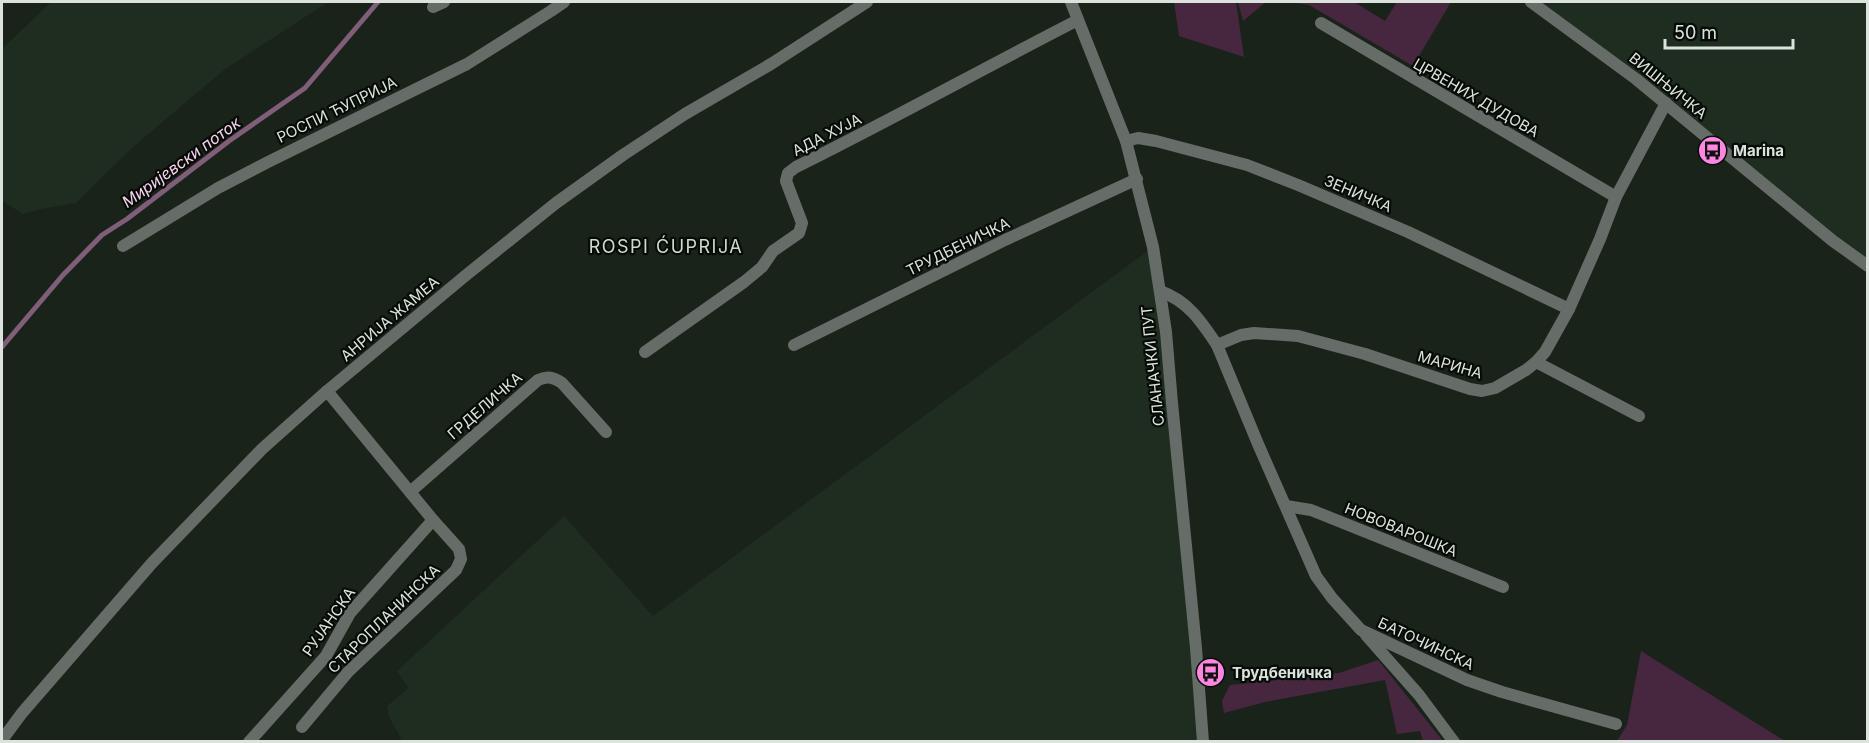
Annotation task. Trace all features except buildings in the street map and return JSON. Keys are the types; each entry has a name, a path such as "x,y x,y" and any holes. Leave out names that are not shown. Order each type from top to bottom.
{"street":[{"name":"РОСПИ ЋУПРИЈА","path":"123,246 218,188 467,64 513,37 564,2"},
{"name":"АНРИЈА ЖАМЕА","path":"2,740 22,713 152,562 262,449 327,391 556,203 685,114 771,64 867,2"},
{"name":"СЛАНАЧКИ ПУТ","path":"1071,2 1126,141 1153,247 1167,332 1203,741"},
{"name":"ВИШЊИЧКА","path":"1531,2 1600,51 1868,266"},
{"name":"АДА ХУЈА","path":"645,352 744,282 762,267 773,251 799,233 802,223 786,181 788,173 1078,20"},
{"name":"ЦРВЕНИХ ДУДОВА","path":"1321,23 1616,197"},
{"name":"МАРИНА","path":"1217,345 1241,335 1254,333 1298,336 1365,354 1451,384 1482,391 1508,382 1536,362 1545,352 1569,309 1616,197 1666,103"},
{"name":"ЗЕНИЧКА","path":"1126,141 1138,138 1156,141 1247,165 1408,232 1569,309"},
{"name":"ТРУДБЕНИЧКА","path":"794,345 1005,240 1137,179"},
{"path":"1160,291 1172,295 1191,309 1217,345"},
{"name":"БАТОЧИНСКА","path":"1217,345 1316,576 1361,630 1467,680 1616,724"},
{"path":"1536,362 1639,416"},
{"name":"ГРДЕЛИЧКА","path":"410,492 538,380 545,377 554,377 562,383 606,432"},
{"name":"СТАРОПЛАНИНСКА","path":"302,727 348,672 456,570 461,554 327,391"},
{"name":"НОВОВАРОШКА","path":"1286,506 1311,510 1503,586"},
{"name":"РУЈАНСКА","path":"249,741 326,656 350,613 433,520"},
{"path":"1361,630 1419,695 1454,741"}],"shaded area":[{"path":"51,2 328,2 224,70 133,147 76,203 23,214 2,201 2,49"},
{"path":"1174,2 1236,2 1244,57 1179,36"},
{"path":"1238,2 1266,2 1243,21"},
{"path":"1290,2 1354,2 1385,21 1397,2 1451,2 1413,66 1309,5"},
{"path":"1531,2 1867,2 1867,257 1824,228"},
{"path":"1153,247 1203,741 403,742 389,717 387,706 408,688 397,671 564,516 653,616"},
{"path":"1641,651 1785,741 1617,741 1627,725"},
{"path":"1378,660 1443,741 1423,741 1420,731 1397,734 1385,680 1265,702 1224,713 1222,701 1230,685 1339,673"}],"waterway":[{"name":"Миријевски поток","path":"2,347 63,275 102,235 305,88 378,2"}],"place":[{"name":"Marina","path":"1712,151"},
{"name":"Трудбеничка","path":"1211,673"}],"district":[{"name":"ROSPI ĆUPRIJA","path":"666,247"}]}
